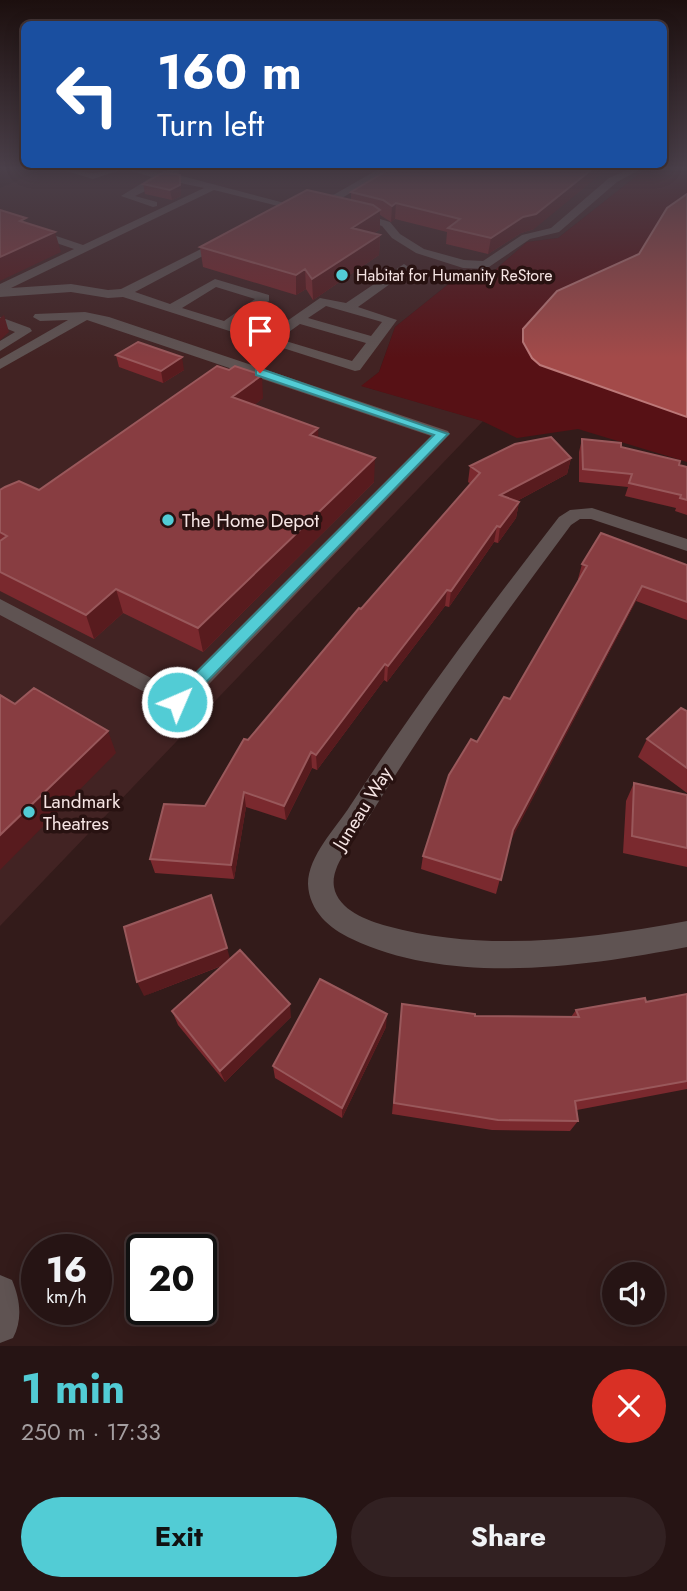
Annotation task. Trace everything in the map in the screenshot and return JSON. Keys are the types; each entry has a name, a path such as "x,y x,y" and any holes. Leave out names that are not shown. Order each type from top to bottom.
{"street":[{"path":"38,233 85,249"},
{"path":"0,291 118,233"},
{"path":"393,233 419,251 463,264 486,265 526,237 543,233"},
{"path":"124,293 233,235"},
{"path":"317,340 404,268"},
{"path":"171,309 215,283 265,298 225,326"},
{"path":"0,291 71,288 108,294 124,293 268,340 374,341"},
{"path":"37,290 33,303 44,327 55,333"},
{"path":"268,340 298,319 324,301 390,320 355,368 317,340 298,319"},
{"path":"0,606 177,702 442,434 85,316 40,317"},
{"path":"1,364 85,316"},
{"path":"0,321 25,331 0,347"},
{"path":"215,377 234,364"},
{"name":"Juneau Way","path":"687,545 592,513 576,514 565,521 399,749 328,863 321,885 327,905 347,925 374,936 431,947 515,954 618,946 687,934"},
{"path":"0,1292 3,1320 0,1325"}],"shaded area":[{"path":"0,233 565,233 558,238 527,242 488,276 456,278 395,327 379,372 362,386 483,421 0,926"},
{"path":"565,233 687,233 687,462 578,429 517,438 482,421 361,386 379,372 395,327 456,278 488,276 527,242 558,238"},
{"path":"652,233 687,233 687,417 540,365 532,358 523,342 523,329 557,291 639,254"}],"building":[{"path":"0,233 53,233 0,257"},
{"path":"227,233 380,235 312,279 305,269 296,275 200,247"},
{"path":"469,233 499,233 491,238"},
{"path":"138,342 182,357 161,371 116,355"},
{"name":"The Home Depot","path":"217,366 229,370 235,366 262,375 232,397 318,428 310,435 375,458 198,628 116,589 86,615 0,572 0,541 7,536 0,532 0,490 19,481 39,490"},
{"path":"551,437 571,458 500,495 519,502 500,527 497,526 451,591 447,590 388,666 385,664 316,755 311,752 284,806 244,792 231,865 150,859 164,804 205,806 244,739 248,740 359,608 361,609 480,473 470,466 515,444"},
{"path":"582,439 621,443 621,447 680,461 679,465 687,467 687,500 680,498 681,495 629,483 632,474 583,469"},
{"path":"601,533 687,565 687,602 642,586 513,830 501,880 423,856 449,775 471,739 477,742 504,697 510,699 587,566 582,564"},
{"name":"Landmark Theatres","path":"34,688 108,731 0,835 0,695 15,704"},
{"path":"681,708 687,711 687,768 647,739"},
{"path":"634,783 687,795 687,848 632,836"},
{"path":"211,895 227,948 137,982 124,927"},
{"path":"240,950 290,1004 220,1071 172,1011"},
{"path":"320,979 387,1014 342,1108 273,1066"},
{"path":"687,994 687,1081 575,1101 578,1121 498,1120 394,1103 402,1004 475,1016 579,1017 576,1010"}],"place":[{"name":"Habitat for Humanity ReStore","path":"342,275"},
{"name":"The Home Depot","path":"168,520"},
{"name":"Landmark Theatres","path":"29,812"}],"route":[{"path":"177,702 442,434 260,373"}]}
